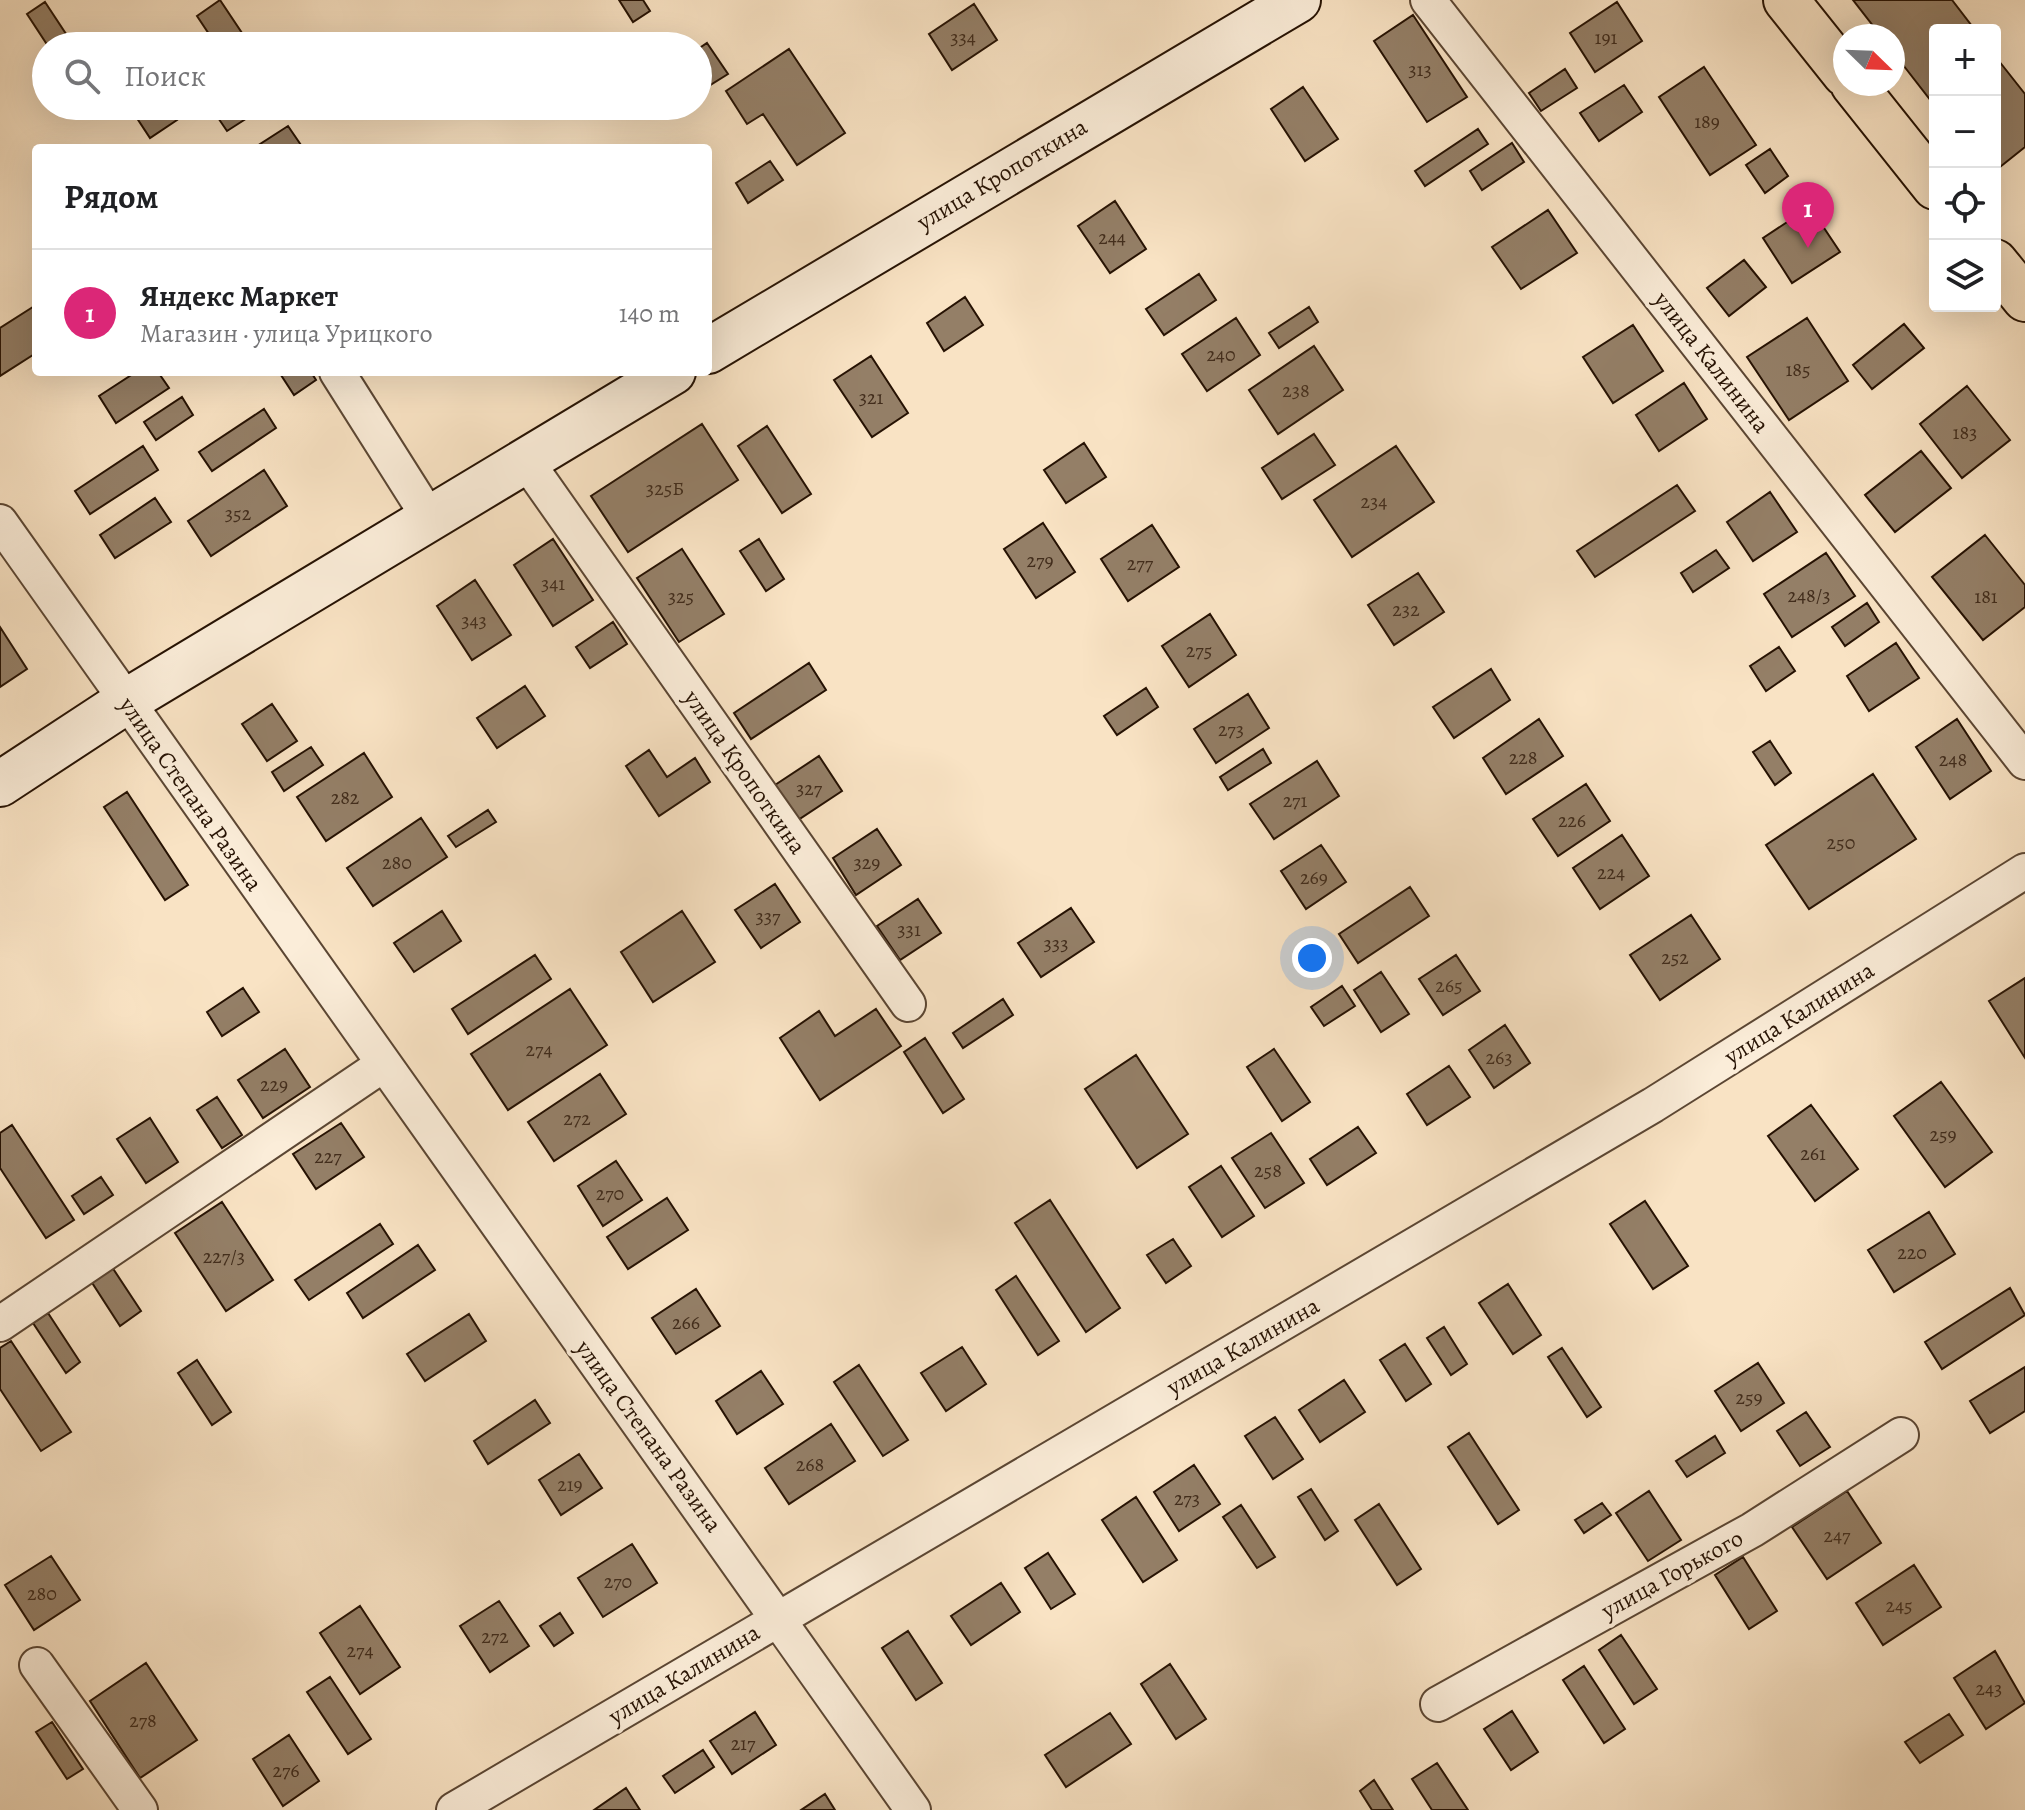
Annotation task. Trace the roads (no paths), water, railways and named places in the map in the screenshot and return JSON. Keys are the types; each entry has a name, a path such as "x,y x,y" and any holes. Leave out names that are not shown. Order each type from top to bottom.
{"main road":[{"name":"улица Кропоткина","path":"712,349 1298,0"},
{"path":"1786,0 1833,59"},
{"path":"1863,96 1929,179"},
{"path":"2001,269 2025,299"},
{"path":"0,784 125,702 666,376"}],"street":[{"name":"улица Калинина","path":"1428,0 2025,762"},
{"path":"340,376 430,519"},
{"name":"улица Кропоткина","path":"526,461 908,1004"},
{"name":"улица Степана Разина","path":"0,522 913,1810"},
{"name":"улица Калинина","path":"454,1810 1653,1105 2025,871"},
{"path":"0,1324 384,1064"},
{"name":"улица Горького","path":"1438,1704 1752,1530 1901,1435"},
{"path":"37,1665 140,1810"}],"place":[{"name":"Яндекс Маркет","path":"1808,248"}]}
